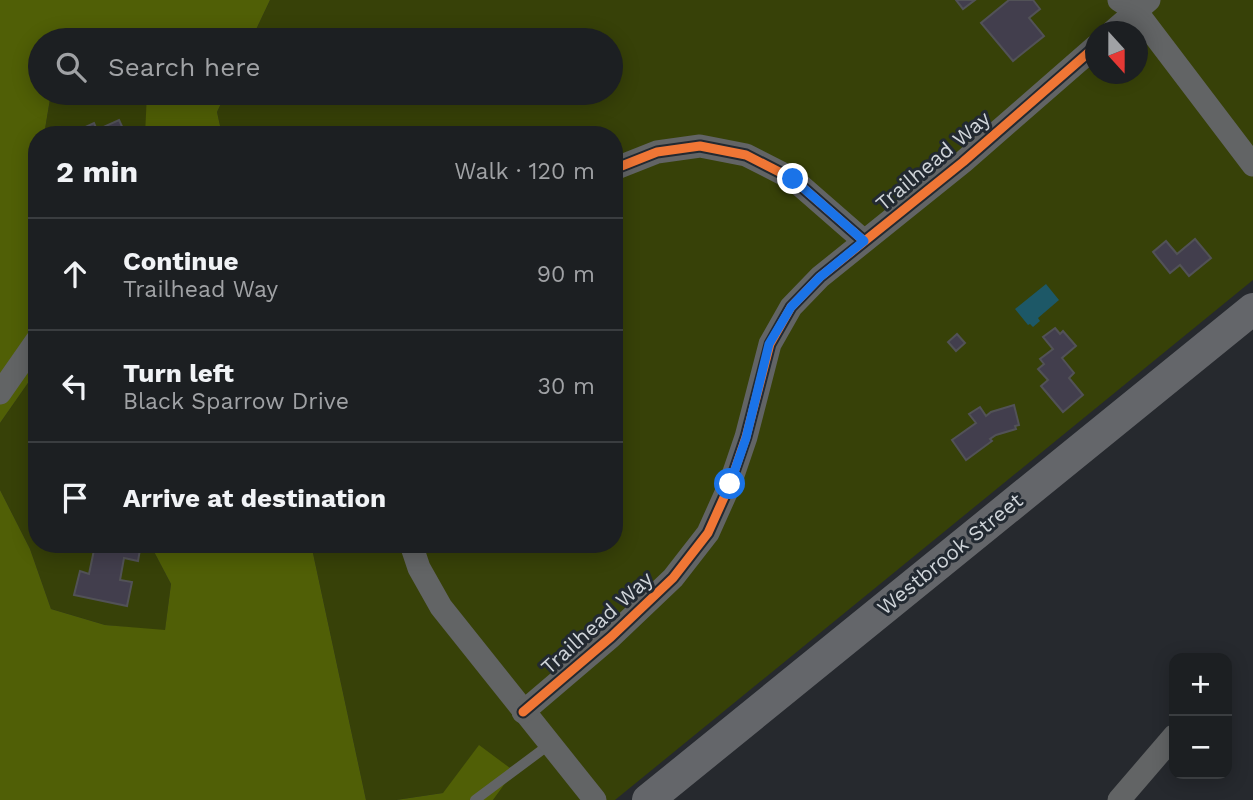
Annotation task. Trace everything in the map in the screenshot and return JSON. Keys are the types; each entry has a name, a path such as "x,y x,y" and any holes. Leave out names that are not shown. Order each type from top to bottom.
{"main road":[{"name":"Westbrook Street","path":"648,800 1253,309"}],"street":[{"path":"1121,21 1135,4 1253,165"},
{"name":"Trailhead Way","path":"523,712 611,637 673,578 708,533 730,484 746,438 769,344 791,307 820,277 963,162 1085,56"},
{"path":"623,165 657,152 701,146 747,155 793,179 864,241"},
{"path":"0,393 28,353"},
{"path":"414,553 419,568 441,607 595,800"},
{"path":"1119,800 1169,742"}],"lane":[{"path":"475,800 550,744"}],"green space":[{"path":"0,0 270,0 257,28 28,28 28,105 49,105 46,126 28,126 28,383 0,423"},
{"path":"270,0 1253,0 1253,280 615,800 493,800 513,771 443,793 396,800 366,800 313,553 623,553 623,126 220,126 217,112 220,105 623,105 623,28 257,28"},
{"path":"49,105 147,105 147,126 46,126"},
{"path":"146,105 220,105 217,112 220,126 145,126"},
{"path":"28,383 28,545 0,490 0,423"},
{"path":"0,490 28,545 28,553 31,553 51,609 105,625 165,630 171,584 155,553 313,553 366,800 0,800"},
{"path":"31,553 155,553 171,584 165,631 105,625 51,609"},
{"path":"479,745 514,771 493,800 396,800 443,793"}],"water":[{"path":"1046,284 1059,300 1038,318 1040,321 1033,327 1028,325 1015,309"}],"building":[{"path":"956,0 975,0 963,9"},
{"path":"1009,0 1033,0 1040,9 1029,18 1044,36 1013,61 981,23"},
{"path":"119,120 122,126 106,126"},
{"path":"1195,239 1211,258 1189,276 1180,265 1170,273 1153,252 1166,241 1177,254"},
{"path":"1055,328 1060,334 1063,331 1076,346 1062,358 1074,373 1069,378 1083,395 1063,412 1041,386 1048,380 1038,369 1044,364 1040,359 1053,349 1043,337"},
{"path":"957,334 965,343 956,351 948,342"},
{"path":"1014,405 1019,425 1015,426 1016,429 996,435 966,460 952,440 976,423 969,414 980,407 986,416"},
{"path":"93,553 139,553 138,561 124,558 120,580 132,582 127,606 74,595 80,571 89,574"}],"cycle path":[{"path":"523,712 611,637 673,578 708,533 730,484 746,437 770,344 791,307 820,277 963,162 1085,56"},
{"path":"623,165 657,152 700,146 746,155 793,179 864,241"}],"route":[{"path":"730,484 746,438 769,344 791,307 820,277 864,241 793,179"}]}
